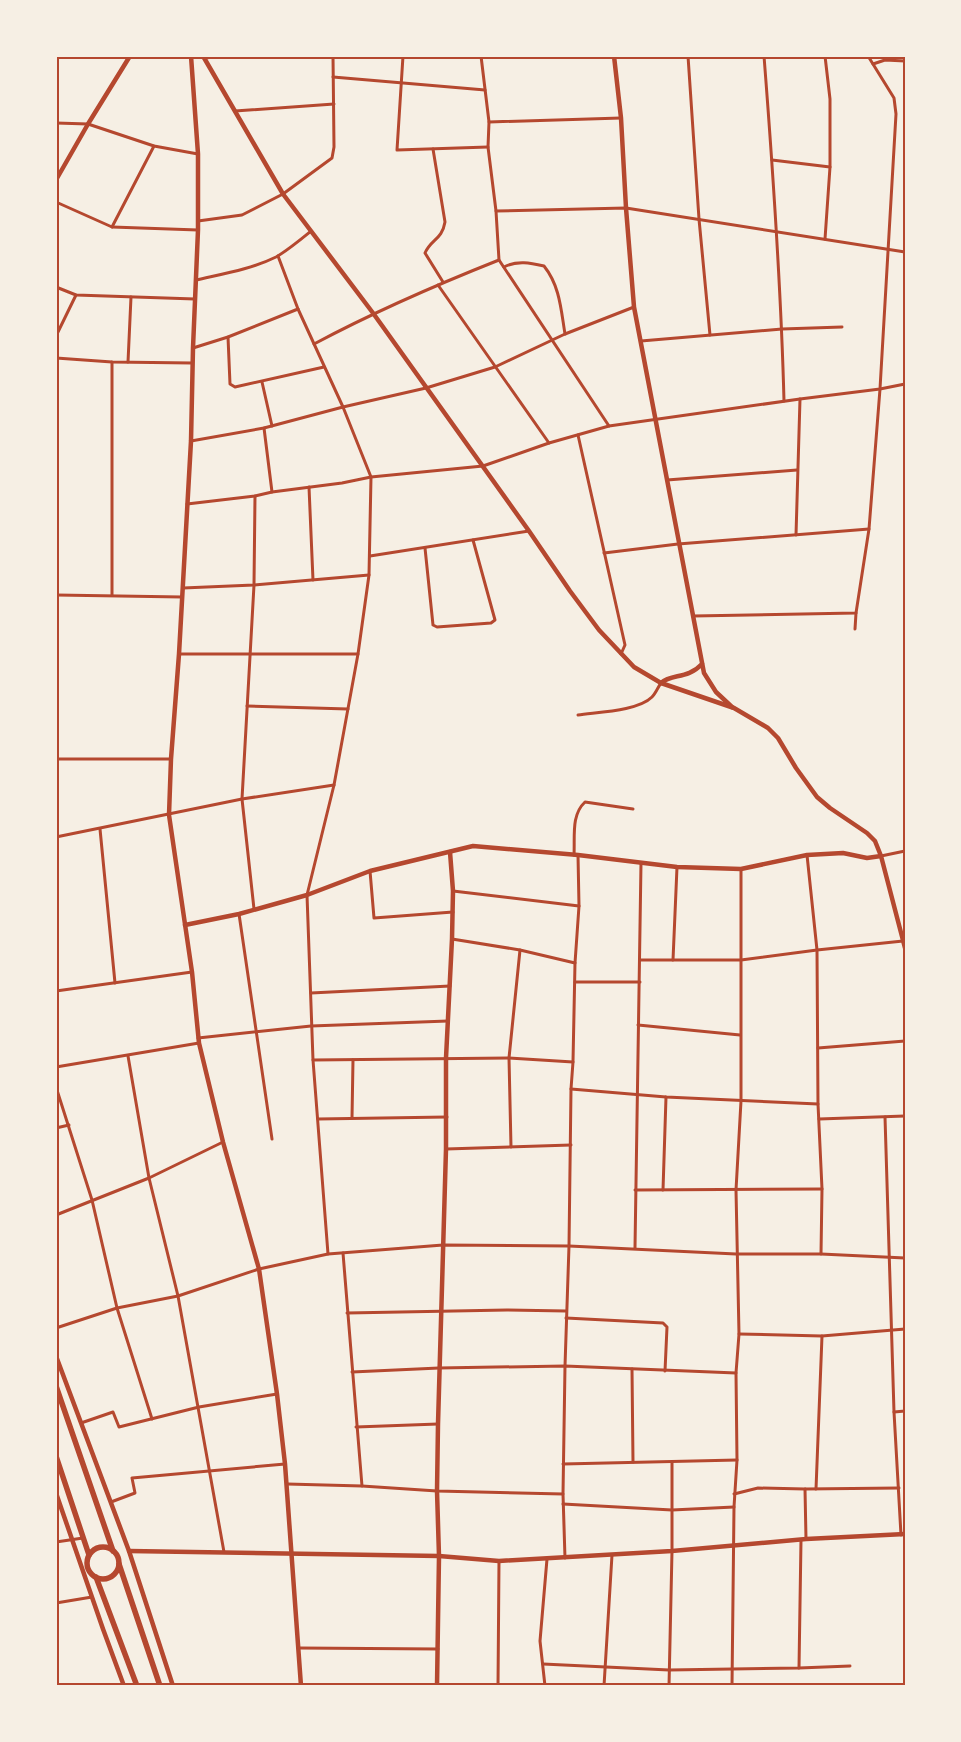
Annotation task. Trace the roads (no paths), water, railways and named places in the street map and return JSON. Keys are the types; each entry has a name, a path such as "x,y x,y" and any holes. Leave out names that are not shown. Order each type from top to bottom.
{"highway":[{"path":"56,1386 160,1686"},
{"path":"56,1456 89,1555 87,1562 91,1574 101,1579 111,1576 115,1573 119,1564"},
{"path":"89,1555 98,1548 106,1547 114,1551"},
{"path":"96,1577 137,1686"}],"street":[{"path":"56,180 130,56"},
{"path":"191,56 198,154 198,230 192,348 191,441 179,654 170,759 169,815 192,972 198,1041 223,1142 259,1269 285,1464 302,1686"},
{"path":"223,56 204,57 282,194 312,230 373,313 599,630 634,667 661,683 734,708"},
{"path":"198,221 242,215 282,194 332,158 334,147 333,56"},
{"path":"403,56 397,150 488,147"},
{"path":"480,56 488,122 488,147 496,211 499,260 610,426"},
{"path":"614,56 622,118 626,208 634,307 704,673 716,692 734,708 768,728 778,738 796,768 817,796 830,808 867,833 875,841 881,856 905,948"},
{"path":"688,56 699,219 710,335"},
{"path":"764,56 782,329 784,401"},
{"path":"824,56 830,99 830,167 826,239"},
{"path":"855,629 869,530 880,389 896,108 894,98 868,56"},
{"path":"873,64 885,60 905,61"},
{"path":"334,77 485,90"},
{"path":"234,111 334,104"},
{"path":"488,122 622,118"},
{"path":"56,123 88,124 154,146 198,154"},
{"path":"112,227 154,146"},
{"path":"433,149 445,222 444,231 438,239 428,245 425,253 443,282"},
{"path":"772,160 830,167"},
{"path":"56,202 112,227 198,230"},
{"path":"496,211 626,208 905,252"},
{"path":"196,280 236,270 278,256 312,230"},
{"path":"278,256 298,309 343,407 371,477 370,575 358,654 334,785 307,895 311,1026 328,1254"},
{"path":"314,344 373,313 499,260"},
{"path":"504,267 510,264 526,262 544,266 554,278 565,334"},
{"path":"438,285 548,442"},
{"path":"56,287 76,295 195,300"},
{"path":"56,336 76,295"},
{"path":"128,362 130,297"},
{"path":"191,441 264,428 426,388 495,367 565,334 634,307"},
{"path":"192,348 228,337 298,309"},
{"path":"641,341 782,329 842,327"},
{"path":"228,337 230,384 237,387 324,367"},
{"path":"56,358 112,362 192,363"},
{"path":"112,362 112,595"},
{"path":"262,382 272,426"},
{"path":"187,504 255,496 371,477 483,466 548,442 610,426 905,384"},
{"path":"796,535 800,399"},
{"path":"264,428 272,492"},
{"path":"578,435 625,645 621,655"},
{"path":"667,480 797,470"},
{"path":"309,487 313,580"},
{"path":"254,909 242,799 254,585 255,496"},
{"path":"604,553 678,544 869,530"},
{"path":"370,556 530,531"},
{"path":"425,548 433,625 437,627 491,623 495,620 473,540"},
{"path":"182,588 254,585 370,575"},
{"path":"56,595 182,597"},
{"path":"693,616 856,613"},
{"path":"179,654 358,654"},
{"path":"578,714 630,707 643,703 652,696 665,680 687,675 702,664"},
{"path":"247,706 348,709"},
{"path":"56,759 170,759"},
{"path":"56,837 242,799 334,785"},
{"path":"565,1558 563,1464 566,1311 575,963 579,906 575,825 578,809 585,802 633,808"},
{"path":"100,829 115,983"},
{"path":"185,925 239,914 307,895 370,871 473,846 576,855 677,867 741,869 807,855 844,852 867,858 905,851"},
{"path":"437,1686 439,1368 447,1117 446,1058 453,912 450,852"},
{"path":"807,855 817,950 818,1104 822,1189 821,1254"},
{"path":"635,1248 642,863"},
{"path":"673,960 677,867"},
{"path":"732,1686 734,1494 737,1460 736,1373 739,1334 736,1190 741,1101 741,869"},
{"path":"370,871 374,918 453,912"},
{"path":"453,891 579,906"},
{"path":"239,914 272,1139"},
{"path":"452,939 520,950 575,963"},
{"path":"640,960 741,960 903,941"},
{"path":"511,1148 509,1058 520,950"},
{"path":"56,991 192,972"},
{"path":"575,982 640,982"},
{"path":"311,993 450,986"},
{"path":"56,1067 128,1056 255,1031 311,1026 448,1021"},
{"path":"638,1025 740,1035"},
{"path":"818,1048 905,1040"},
{"path":"128,1056 149,1178 178,1296 224,1552"},
{"path":"313,1060 509,1058 573,1062"},
{"path":"352,1118 353,1060"},
{"path":"56,1087 70,1125 92,1200 117,1308 152,1419"},
{"path":"571,1090 666,1097 818,1104"},
{"path":"663,1190 666,1097"},
{"path":"819,1118 905,1116"},
{"path":"318,1119 447,1117"},
{"path":"128,1551 439,1556 499,1561 672,1551 804,1539 903,1534 894,1412 885,1117"},
{"path":"56,1128 70,1125"},
{"path":"56,1216 149,1178 223,1142"},
{"path":"446,1149 570,1145"},
{"path":"635,1190 822,1189"},
{"path":"56,1328 117,1308 178,1296 259,1269 328,1254 443,1245 569,1246 736,1254 821,1254 905,1258"},
{"path":"343,1253 362,1486"},
{"path":"347,1313 507,1310 566,1311"},
{"path":"566,1318 662,1323 667,1327 665,1371"},
{"path":"739,1334 822,1336 905,1329"},
{"path":"816,1488 822,1336"},
{"path":"56,1356 111,1502 173,1686"},
{"path":"352,1372 439,1368 565,1366 736,1373"},
{"path":"632,1369 633,1462"},
{"path":"81,1423 113,1412 119,1427 199,1408 277,1394"},
{"path":"894,1412 905,1411"},
{"path":"356,1427 438,1424"},
{"path":"563,1464 737,1460"},
{"path":"670,1686 672,1462"},
{"path":"111,1502 135,1492 132,1478 285,1464"},
{"path":"287,1484 437,1491 563,1494"},
{"path":"734,1494 758,1488 899,1488"},
{"path":"799,1668 805,1489"},
{"path":"56,1493 124,1686"},
{"path":"563,1504 672,1510 734,1507"},
{"path":"56,1542 83,1538"},
{"path":"604,1686 612,1555"},
{"path":"545,1686 540,1641 547,1559"},
{"path":"498,1686 499,1561"},
{"path":"56,1603 92,1597"},
{"path":"299,1648 438,1649"},
{"path":"543,1664 669,1670 850,1666"}]}
